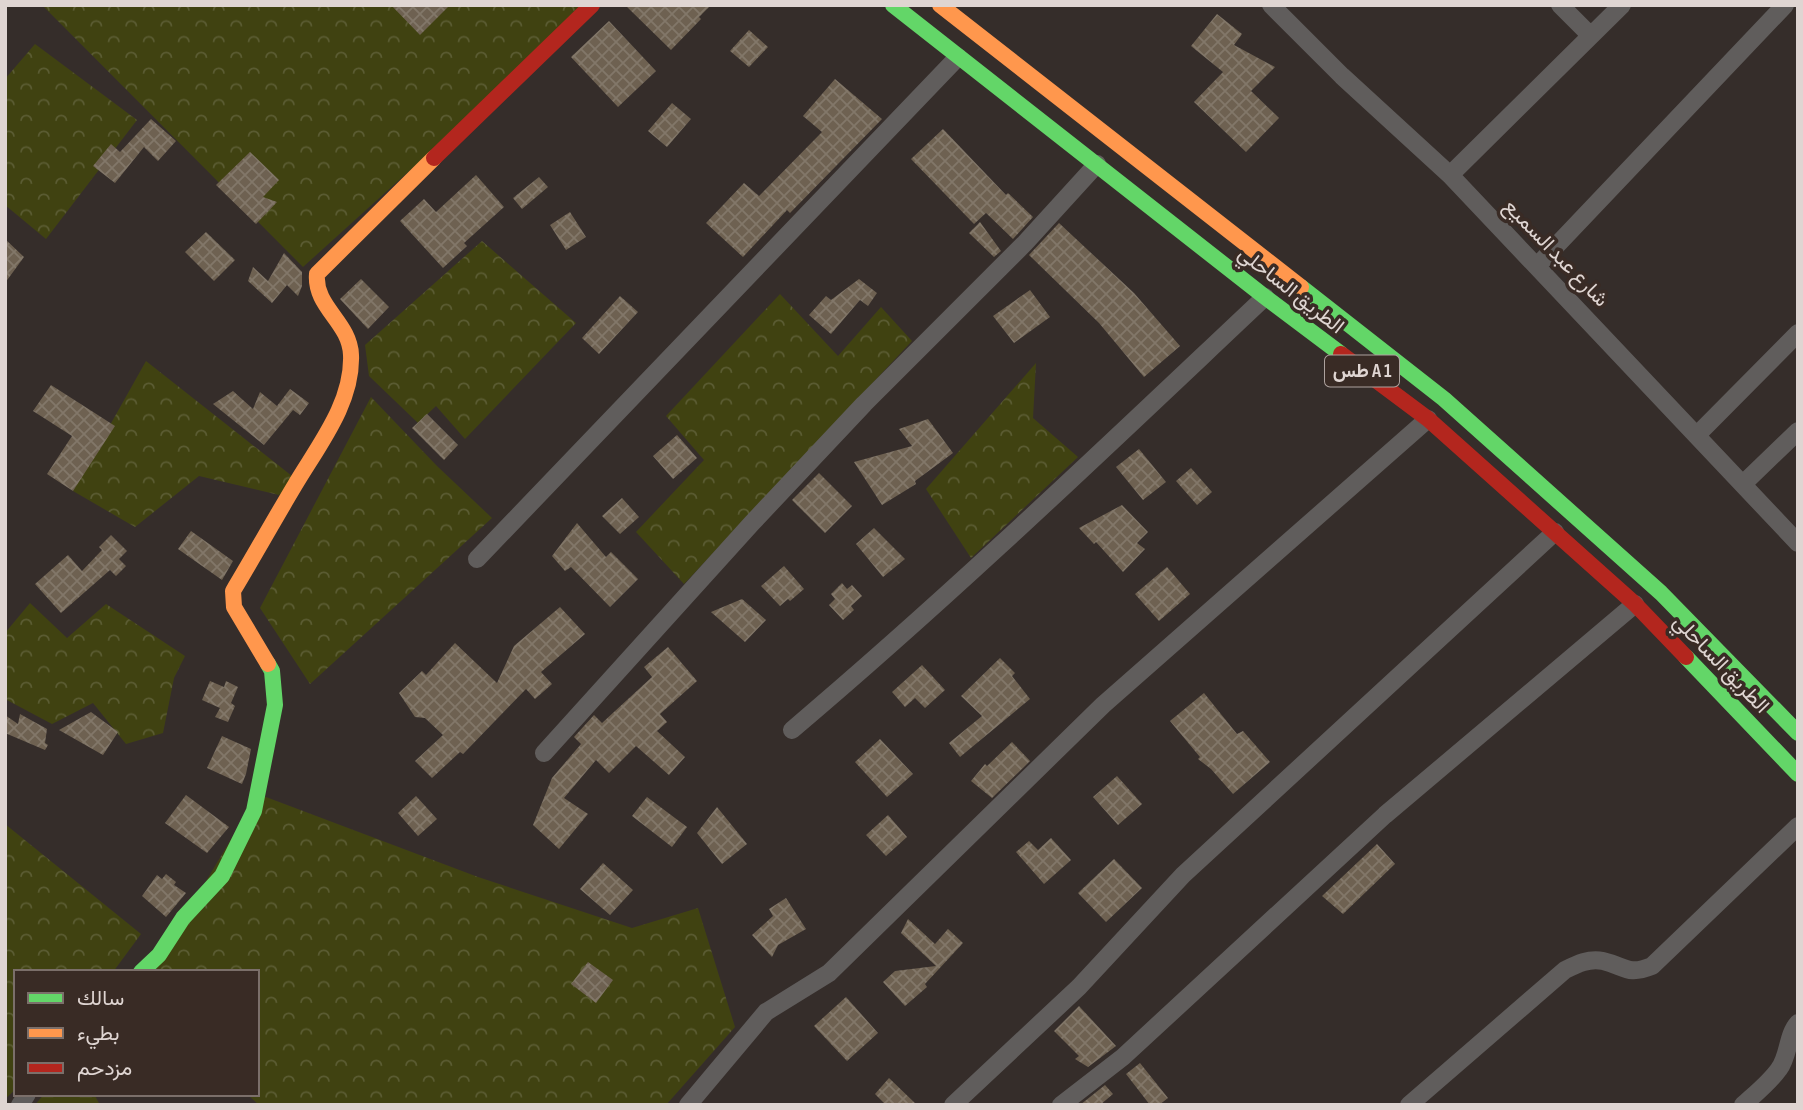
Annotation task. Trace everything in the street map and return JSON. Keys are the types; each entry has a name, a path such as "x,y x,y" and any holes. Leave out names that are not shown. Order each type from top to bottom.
{"main road":[{"path":"143,970 159,955 183,918 222,876 254,811 275,705 272,671 234,607 233,591 338,412 345,394 349,372 348,338 336,317 318,295 315,285 317,274 592,5"},
{"name":"الطريق الساحلي","path":"893,5 1265,297 1428,419 1635,604 1798,774"},
{"name":"الطريق الساحلي","path":"940,5 1444,399 1661,593 1798,733"}],"street":[{"name":"شارع عبد السميع","path":"1271,5 1342,76 1450,175 1798,543"},
{"path":"1560,5 1590,35"},
{"path":"1450,175 1622,5"},
{"path":"1536,267 1785,5"},
{"path":"477,559 958,57"},
{"path":"544,753 673,609 855,414 1025,243 1097,164"},
{"path":"792,730 869,666 966,578 1265,297"},
{"path":"1697,435 1798,333"},
{"path":"688,1105 766,1012 829,973 1103,705 1428,419"},
{"path":"1743,484 1798,430"},
{"path":"953,1105 1079,987 1191,868 1555,532"},
{"path":"1061,1105 1123,1057 1385,815 1635,604"},
{"path":"1409,1105 1565,970 1583,961 1602,961 1630,972 1652,966 1798,826"},
{"path":"1743,1105 1780,1069 1794,1027 1798,1023"}],"green space":[{"path":"42,5 576,5 585,12 303,267"},
{"path":"35,44 137,120 46,239 5,205 5,79"},
{"path":"482,241 576,323 465,439 436,406 418,423 369,376 365,345"},
{"path":"780,294 838,356 881,307 912,341 684,584 636,532 704,460 666,416"},
{"path":"146,361 297,480 279,495 199,476 135,527 73,491"},
{"path":"1036,363 1033,418 1078,457 971,558 926,489"},
{"path":"371,397 437,466 492,518 310,684 260,608"},
{"path":"30,603 67,638 106,604 185,656 174,678 163,733 126,744 93,703 52,724 5,699 5,633"},
{"path":"258,794 478,877 632,928 698,908 735,1027 666,1105 259,1105 249,1096 259,1096 259,970 153,970"},
{"path":"5,824 141,934 114,970 14,970 14,1091 5,1099"},
{"path":"42,1096 95,1096 100,1105 35,1105"}],"building":[{"path":"391,5 450,5 420,35"},
{"path":"625,5 711,5 671,50"},
{"path":"1217,14 1242,34 1234,45 1275,67 1251,91 1279,118 1246,152 1194,102 1223,72 1191,46"},
{"path":"609,21 656,71 618,107 571,57"},
{"path":"749,30 768,47 749,67 730,51"},
{"path":"835,79 882,119 790,213 787,210 743,257 706,223 744,183 759,196 822,132 803,116"},
{"path":"672,103 691,119 667,147 648,131"},
{"path":"151,119 176,141 158,161 144,147 115,183 93,166 111,144 120,152"},
{"path":"943,129 1006,195 1008,193 1033,217 1013,239 986,213 974,224 911,159"},
{"path":"250,152 279,180 263,197 277,202 256,224 216,185"},
{"path":"476,175 504,207 464,243 467,246 443,268 400,221 424,199 436,212"},
{"path":"539,177 548,187 522,209 513,198"},
{"path":"570,212 586,237 566,250 550,225"},
{"path":"980,222 1001,251 994,257 969,233"},
{"path":"1059,223 1134,293 1180,346 1144,377 1099,323 1029,255"},
{"path":"206,232 235,260 214,281 185,252"},
{"path":"5,239 24,257 5,283"},
{"path":"284,253 302,272 302,286 298,296 287,285 272,303 248,281 253,267 268,281"},
{"path":"361,279 389,307 368,329 340,299"},
{"path":"859,279 877,293 868,306 860,300 831,334 809,315 826,296 831,300"},
{"path":"1030,290 1050,317 1014,343 993,316"},
{"path":"620,296 638,312 599,354 582,338"},
{"path":"51,385 115,426 73,491 47,474 72,436 33,411"},
{"path":"290,389 309,403 300,415 293,410 264,445 213,404 233,391 253,409 260,392 277,406"},
{"path":"427,414 458,445 444,460 412,428"},
{"path":"928,419 953,453 915,481 916,484 882,505 854,462 912,446 899,429"},
{"path":"677,435 697,458 673,479 653,456"},
{"path":"1139,449 1166,482 1143,500 1116,467"},
{"path":"1191,468 1212,492 1197,505 1176,481"},
{"path":"819,473 852,506 825,533 792,500"},
{"path":"622,498 639,517 620,534 602,516"},
{"path":"1122,505 1148,532 1137,543 1145,549 1123,572 1096,542 1094,544 1079,528"},
{"path":"577,523 606,557 611,552 638,579 610,607 571,567 565,571 552,556"},
{"path":"874,528 905,559 883,577 856,544"},
{"path":"191,531 233,561 222,580 178,549"},
{"path":"111,535 127,551 119,559 126,566 116,576 110,570 61,613 35,584 68,555 82,571 102,550 99,547"},
{"path":"784,566 804,589 780,606 761,586"},
{"path":"1167,567 1190,594 1159,621 1135,594"},
{"path":"842,583 847,589 852,585 862,596 851,606 854,610 843,620 829,605 835,599 831,594"},
{"path":"742,599 766,620 745,642 711,612"},
{"path":"560,607 585,634 541,672 552,684 535,699 526,689 463,754 460,752 432,778 415,761 443,735 425,718 415,717 399,693 422,671 426,675 455,643 497,683 514,646"},
{"path":"668,647 697,681 660,714 667,722 657,731 685,757 669,775 636,746 609,773 596,760 564,798 588,814 559,849 533,825 552,778 581,744 574,737 594,715 602,723 652,677 644,667"},
{"path":"1000,658 1015,673 1012,676 1030,699 960,757 949,743 982,716 961,696"},
{"path":"922,665 945,690 925,708 915,698 905,707 892,692"},
{"path":"210,681 224,687 226,681 238,687 231,703 235,706 228,722 215,717 220,708 202,700"},
{"path":"1204,693 1237,734 1243,731 1270,762 1233,794 1211,769 1198,759 1200,757 1170,721"},
{"path":"91,712 118,732 103,755 59,730"},
{"path":"20,714 47,729 45,743 48,745 45,750 5,733 5,715 18,724"},
{"path":"222,736 251,749 242,784 207,768"},
{"path":"880,739 913,774 887,797 855,762"},
{"path":"1012,742 1030,761 992,798 971,781 985,764 987,766"},
{"path":"1117,776 1142,804 1118,825 1093,797"},
{"path":"186,795 229,827 207,853 165,823"},
{"path":"416,796 437,819 418,836 398,813"},
{"path":"647,797 687,827 672,847 632,816"},
{"path":"717,807 747,844 722,864 697,833"},
{"path":"888,815 907,837 886,856 866,835"},
{"path":"1051,838 1071,860 1044,884 1016,852 1029,841 1038,850"},
{"path":"1377,844 1395,864 1343,914 1322,896"},
{"path":"1114,859 1142,888 1106,922 1078,893"},
{"path":"603,863 633,890 610,915 580,889"},
{"path":"166,874 176,882 174,885 186,893 166,917 142,896 157,875 162,879"},
{"path":"786,898 806,929 778,945 772,957 752,935 773,916 769,909"},
{"path":"908,919 935,944 948,929 963,943 925,984 927,987 905,1006 883,982 895,971 936,966 901,933"},
{"path":"588,962 613,980 596,1003 571,984"},
{"path":"846,997 878,1033 847,1061 814,1026"},
{"path":"1079,1006 1116,1046 1088,1067 1075,1059 1079,1056 1054,1031"},
{"path":"1140,1063 1168,1098 1159,1105 1150,1105 1126,1074"},
{"path":"889,1078 917,1105 886,1105 875,1094"},
{"path":"1105,1085 1113,1094 1100,1105 1080,1105"}],"traffic: fast":[{"path":"893,5 1341,354"},
{"path":"1301,287 1444,399 1661,593 1798,733"},
{"path":"1686,657 1798,774"},
{"path":"143,970 159,955 183,918 222,876 254,811 275,705 272,671 268,664"}],"traffic: slow":[{"path":"940,5 1301,287"},
{"path":"268,664 234,607 233,591 332,423 340,407 350,373 349,343 321,296 317,274 434,158"}],"traffic: jam":[{"path":"434,158 592,5"},
{"path":"1341,354 1428,419 1635,604 1686,657"}]}
